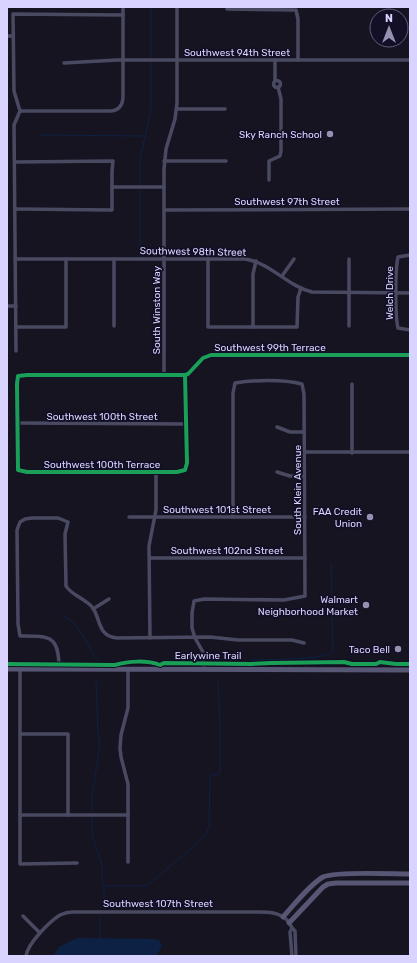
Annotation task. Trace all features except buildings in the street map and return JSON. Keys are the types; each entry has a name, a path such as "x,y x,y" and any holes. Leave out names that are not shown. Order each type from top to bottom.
{"main road":[{"path":"7,669 410,670"},
{"path":"283,917 314,884 324,877 337,874 410,874"},
{"path":"290,925 322,887 328,884 410,883"}],"street":[{"path":"20,111 111,111 121,106 123,100 124,60 123,7"},
{"name":"South Winston Way","path":"164,375 164,161 167,143 177,109 178,7"},
{"path":"227,9 296,10 298,18 298,60"},
{"path":"16,351 14,125 20,111 14,92 12,14 123,15"},
{"path":"7,36 13,36"},
{"name":"Southwest 94th Street","path":"64,62 124,60 410,60"},
{"path":"269,180 269,160 280,156 281,151 281,98 278,87 274,85 274,82 276,81 275,60"},
{"path":"177,109 225,109"},
{"path":"15,162 114,161 112,210 15,209"},
{"path":"164,161 226,161"},
{"path":"112,187 164,187"},
{"name":"Southwest 97th Street","path":"164,210 410,209"},
{"name":"Welch Drive","path":"410,255 398,257 397,263 398,328 410,330"},
{"name":"Southwest 98th Street","path":"16,259 239,259 256,261 267,266 301,288 317,292 410,293"},
{"path":"16,327 66,327 66,259"},
{"path":"114,259 114,326"},
{"path":"208,259 208,327 297,327 298,297 301,288"},
{"path":"282,276 294,259"},
{"path":"349,259 349,326"},
{"path":"253,327 253,274 256,261"},
{"path":"7,306 16,306"},
{"name":"Southwest 99th Terrace","path":"186,375 205,357 211,355 410,355"},
{"path":"17,423 18,376 186,375 186,424"},
{"name":"South Klein Avenue","path":"195,638 192,622 192,609 194,601 284,600 305,596 304,394 302,384 292,382 235,383 233,393 233,517"},
{"path":"352,384 352,452"},
{"name":"Southwest 100th Street","path":"17,423 186,424"},
{"name":"Southwest 100th Terrace","path":"17,423 18,470 27,472 177,472 185,470 187,463 186,424"},
{"path":"277,427 290,432 304,432"},
{"path":"304,452 410,452"},
{"path":"150,638 150,542 156,517 156,472"},
{"path":"277,472 290,476 304,476"},
{"name":"Southwest 101st Street","path":"129,517 305,517"},
{"path":"59,669 58,651 52,640 44,636 20,636 18,624 17,535 18,527 21,521 29,518 58,518 68,522 65,534 66,584 68,590 81,598 93,609 101,628 108,635 117,638 215,637 238,640 292,640 304,644"},
{"name":"Southwest 102nd Street","path":"150,558 305,558"},
{"path":"93,609 109,598"},
{"path":"195,638 203,652 204,669"},
{"path":"20,669 20,864 77,863"},
{"path":"128,669 128,708 121,735 120,748 128,784 128,862"},
{"path":"20,734 68,734 68,815"},
{"path":"20,815 128,815"},
{"name":"Southwest 107th Street","path":"26,956 30,945 40,933 60,915 69,912 266,912 283,917"},
{"path":"23,916 40,933"},
{"path":"283,917 295,931 296,956"},
{"path":"290,925 292,956"}],"water":[{"path":"77,938 154,939 159,940 162,945 157,956 53,956 59,947"}],"waterway":[{"path":"151,7 151,59"},
{"path":"140,185 140,159 151,110 151,62"},
{"path":"39,135 144,136"},
{"path":"140,189 140,256"},
{"path":"250,662 251,660 307,658 328,654 333,651 331,564"},
{"path":"61,615 73,622 84,637 97,660"},
{"path":"92,812 92,797 100,744 98,734 96,680"},
{"path":"104,907 104,886 147,886 206,834 209,826 210,777 211,775 220,774 218,681"},
{"path":"92,818 92,835 102,864 102,880 104,886"},
{"path":"100,918 100,939"}],"cycle path":[{"path":"185,375 187,463 185,470 177,472 27,472 18,470 18,376 185,375 188,374 203,358 211,355 410,355"},
{"name":"Earlywine Trail","path":"7,664 115,665 138,662 149,662 160,665 164,663 251,664 344,662 352,664 376,664 380,662 410,664"}],"place":[{"name":"Sky Ranch School","path":"330,134"},
{"name":"FAA Credit Union","path":"370,517"},
{"name":"Walmart Neighborhood Market","path":"366,605"},
{"name":"Taco Bell","path":"398,649"}]}
